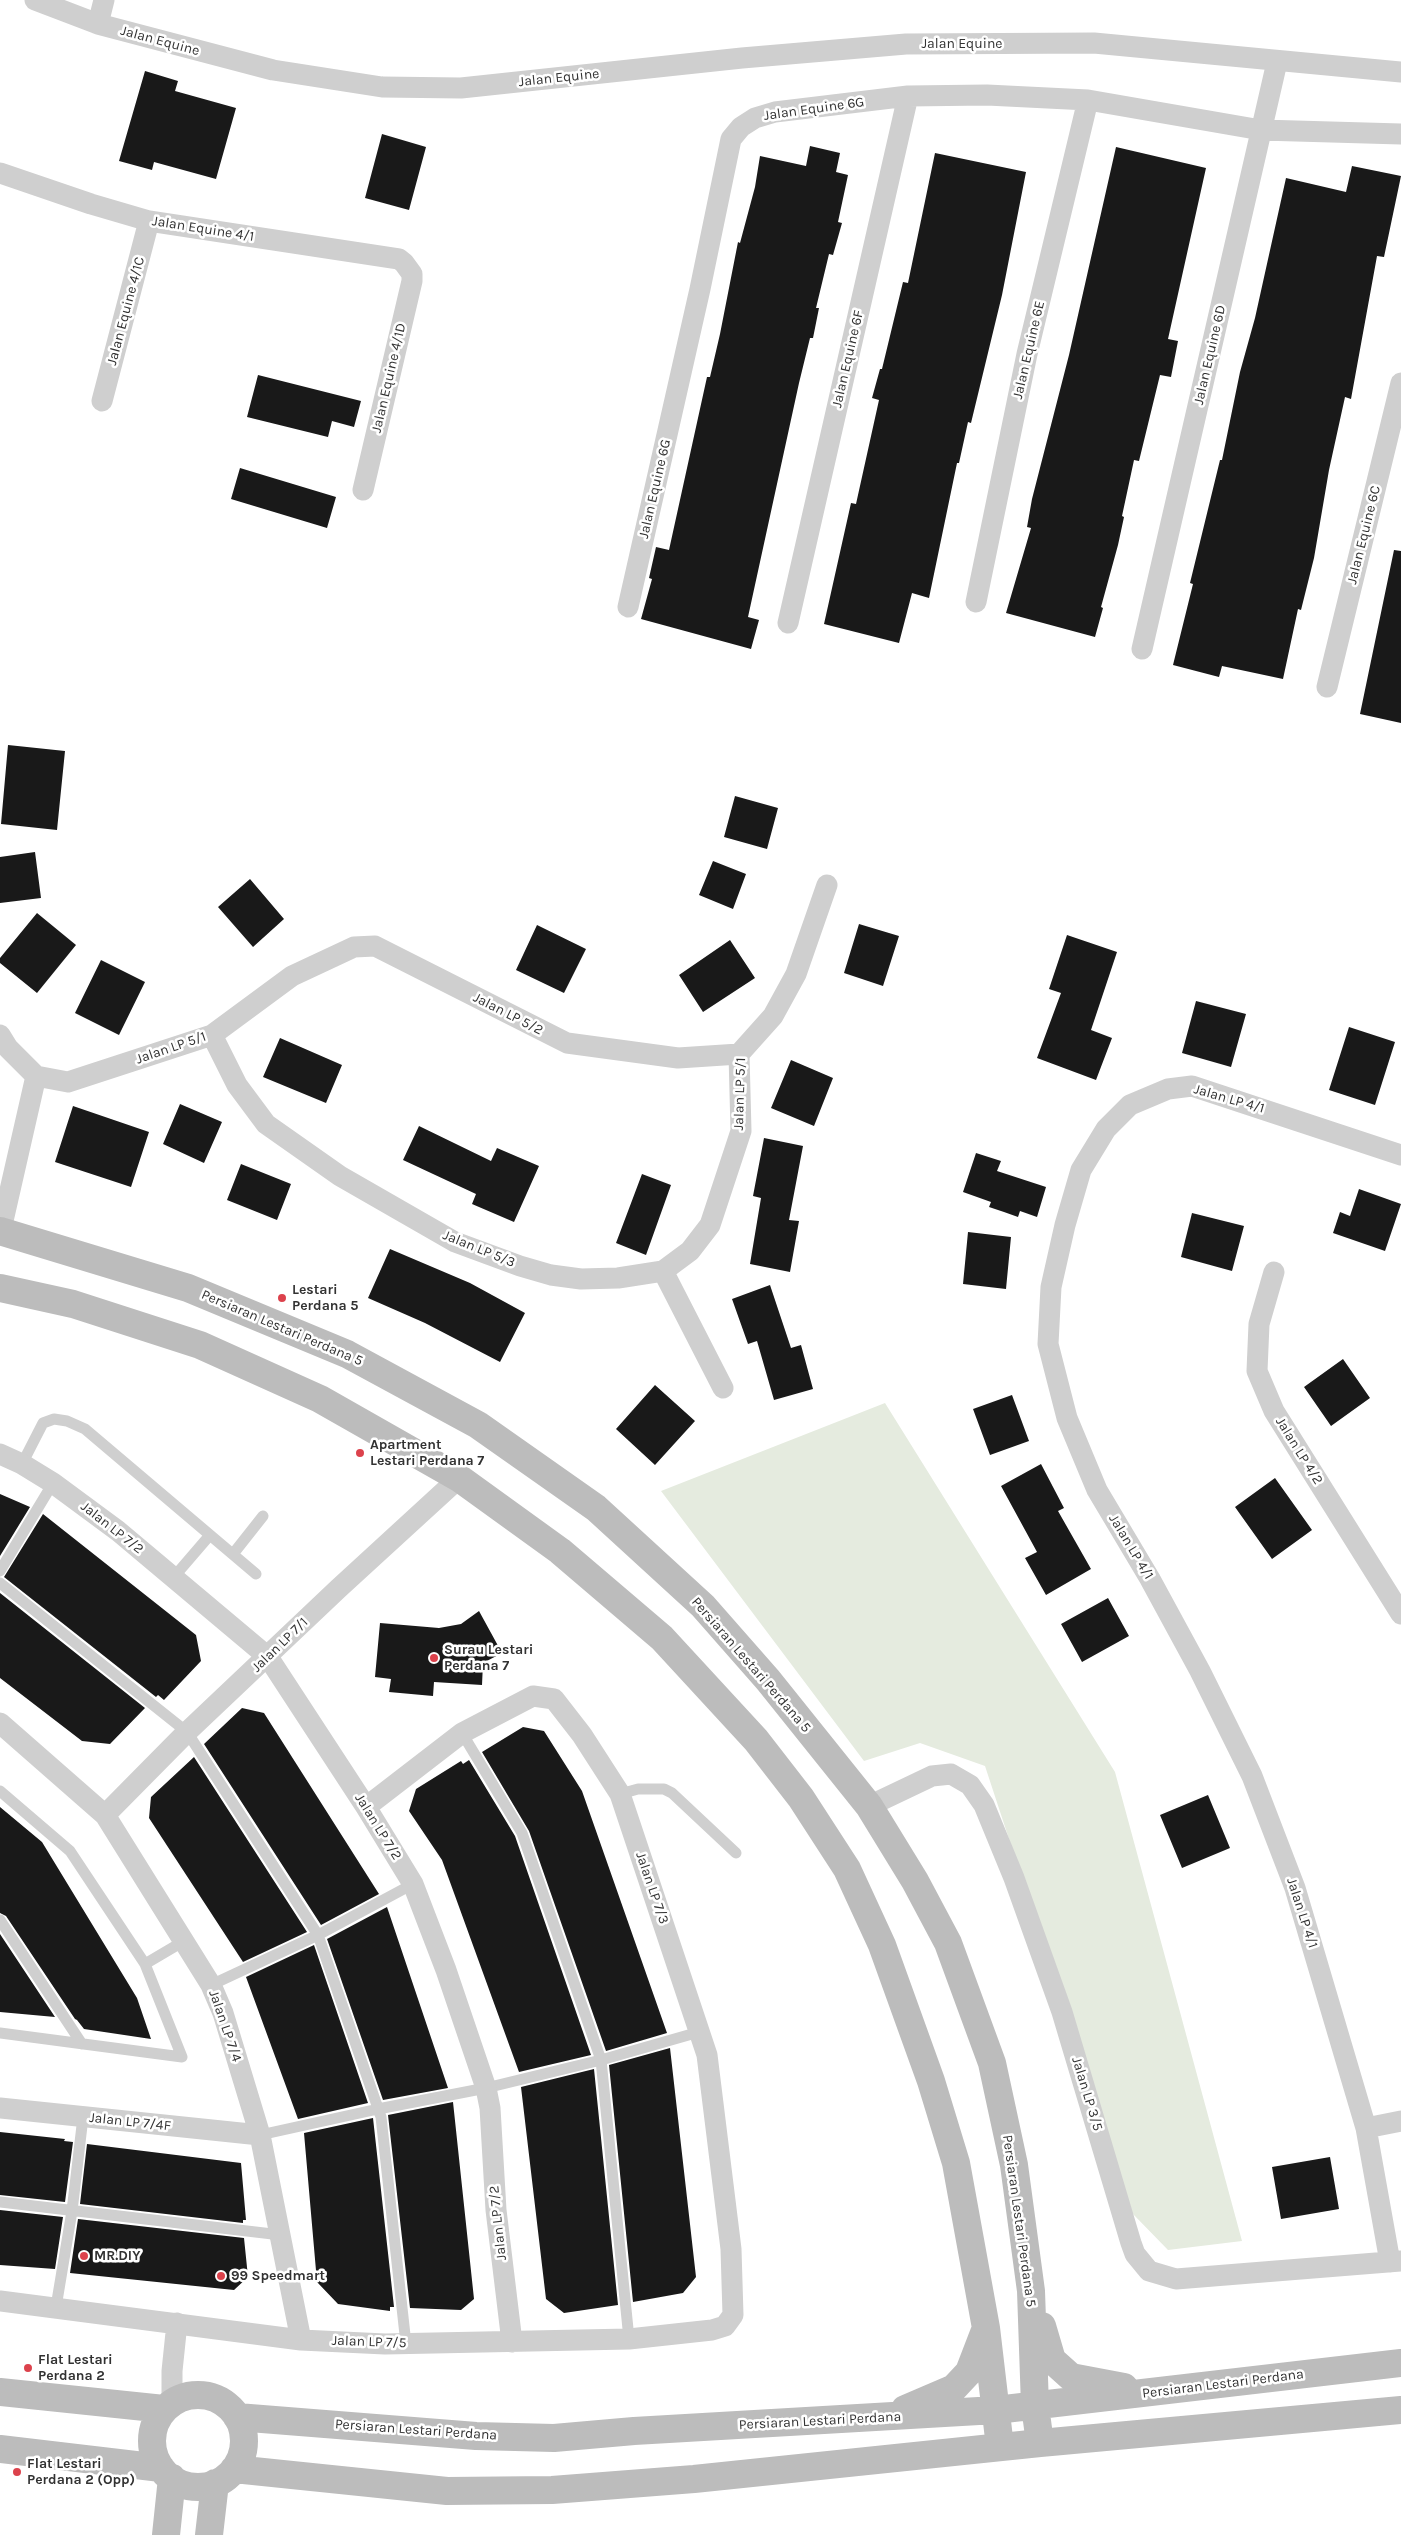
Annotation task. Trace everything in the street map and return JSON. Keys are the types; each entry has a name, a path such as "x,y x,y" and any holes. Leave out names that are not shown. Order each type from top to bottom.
{"main road":[{"name":"Persiaran Lestari Perdana 5","path":"0,1232 188,1288 347,1354 478,1425 596,1508 703,1606 768,1680 869,1806 914,1881 948,1943 992,2063 1014,2165 1031,2291 1035,2406 1040,2443"},
{"path":"0,1288 73,1304 200,1345 320,1399 459,1478 560,1551 662,1638 756,1740 801,1798 847,1869 882,1945 931,2081 956,2163 986,2328 1000,2447"},
{"path":"1031,2291 1052,2360 1070,2377 1155,2392"},
{"path":"883,2417 954,2388 970,2372 986,2328"},
{"name":"Persiaran Lestari Perdana","path":"237,2417 476,2436 554,2438 634,2431 996,2410 1401,2363"},
{"path":"0,2392 168,2406 194,2395 206,2396 224,2403 237,2417 242,2430 243,2444 240,2457 225,2476 209,2535"},
{"path":"166,2535 166,2473 154,2454 152,2438 155,2422 168,2406"},
{"path":"0,2449 166,2473 193,2486 225,2476 447,2491 552,2490 694,2479 1040,2443 1401,2410"},
{"path":"878,2460 949,2469 1104,2453 1182,2430"}],"street":[{"name":"Jalan Equine","path":"35,0 98,24 273,70 382,87 461,88 742,58 906,44 1094,43 1278,62 1401,72"},
{"path":"98,24 104,0"},
{"name":"Jalan Equine 6D","path":"1142,649 1278,62"},
{"name":"Jalan Equine 6G","path":"628,607 700,289 731,139 741,127 755,118 775,112 908,96 987,95 1088,100 1261,130 1401,134"},
{"name":"Jalan Equine 6F","path":"788,623 908,96"},
{"name":"Jalan Equine 6E","path":"976,602 1027,354 1088,100"},
{"name":"Jalan Equine 4/1","path":"0,172 91,204 150,220 399,259 409,267"},
{"name":"Jalan Equine 4/1C","path":"102,401 150,220"},
{"name":"Jalan Equine 4/1D","path":"363,490 412,281 409,267"},
{"name":"Jalan Equine 6C","path":"1327,687 1401,383"},
{"name":"Jalan LP 5/1","path":"663,1271 690,1251 710,1225 741,1131 739,1054 772,1016 796,974 827,885"},
{"name":"Jalan LP 5/2","path":"292,976 354,947 375,946 567,1044 678,1058 739,1054"},
{"name":"Jalan LP 5/1","path":"36,1076 68,1082 212,1035 292,976"},
{"path":"0,1034 8,1048 36,1076 0,1232"},
{"name":"Jalan LP 5/3","path":"212,1035 237,1085 266,1124 340,1176 455,1242 520,1266 551,1275 580,1279 618,1278 663,1271"},
{"name":"Jalan LP 4/1","path":"1396,2261 1366,2128 1295,1888 1252,1776 1200,1671 1150,1579 1097,1490 1067,1418 1048,1344 1051,1287 1065,1225 1082,1170 1106,1129 1130,1105 1168,1089 1192,1086 1401,1154"},
{"path":"663,1271 723,1388"},
{"name":"Jalan LP 4/2","path":"1274,1272 1259,1324 1257,1371 1274,1411 1401,1614"},
{"name":"Jalan LP 7/2","path":"0,1454 22,1464 53,1483 118,1531 268,1657 366,1807 413,1884 446,1970 486,2088 490,2108 496,2210 512,2342"},
{"name":"Jalan LP 7/1","path":"105,1815 187,1732 339,1588 459,1478"},
{"name":"Jalan LP 7/3","path":"366,1807 462,1733 533,1696 554,1699 582,1735 620,1794 707,2055 730,2239 733,2315"},
{"name":"Jalan LP 7/4","path":"0,1723 105,1815 212,1985 223,2013 260,2135 301,2340"},
{"name":"Jalan LP 3/5","path":"869,1806 932,1776 952,1774 970,1785 984,1806 1014,1878 1062,2012 1131,2243 1135,2254 1149,2270 1176,2279 1396,2261"},
{"name":"Jalan LP 7/4F","path":"0,2108 260,2135"},
{"path":"1366,2128 1401,2121"},
{"name":"Jalan LP 7/5","path":"0,2301 301,2340 406,2344 630,2339 712,2330 725,2326 733,2315"},
{"path":"168,2406 177,2323"}],"lane":[{"path":"22,1464 43,1423 54,1419 67,1421 92,1435 256,1574"},
{"path":"0,1571 53,1483"},
{"path":"233,1554 263,1516"},
{"path":"173,1578 210,1535"},
{"path":"0,1583 187,1732 318,1934 381,2117 406,2344"},
{"path":"462,1733 522,1833 601,2060 630,2339"},
{"path":"620,1794 638,1789 664,1789 672,1793 736,1853"},
{"path":"0,1791 70,1851 146,1964 182,2057 0,2033"},
{"path":"212,1985 318,1934 413,1884"},
{"path":"0,1920 82,2044"},
{"path":"146,1964 184,1941"},
{"path":"260,2135 486,2088 601,2060 699,2032"},
{"path":"56,2307 72,2211 83,2117"},
{"path":"0,2202 281,2235"}],"shaded area":[{"path":"885,1403 1115,1772 1242,2241 1168,2250 1132,2213 985,1766 920,1743 864,1761 661,1491"}],"building":[{"path":"145,71 178,81 175,91 236,108 216,179 154,162 152,170 119,161"},
{"path":"382,134 426,147 409,210 365,198"},
{"path":"810,146 840,153 836,172 848,175 838,222 842,223 833,255 829,254 816,308 819,308 813,338 810,338 799,383 748,617 759,620 751,649 641,619 652,579 649,578 656,547 669,550 707,377 710,377 720,334 738,242 740,243 755,187 760,156 806,166"},
{"path":"1116,147 1206,168 1168,339 1178,341 1171,377 1160,375 1139,461 1134,460 1118,545 1095,637 1006,613 1031,528 1027,527 1032,499 1069,355"},
{"path":"935,153 1026,172 1002,295 971,423 968,422 959,463 957,463 929,598 912,593 899,643 824,624 851,503 856,504 879,400 872,398 880,369 882,369 903,282 908,283"},
{"path":"1352,166 1401,176 1384,257 1377,256 1351,399 1345,397 1329,470 1314,558 1301,610 1298,609 1283,679 1222,666 1219,677 1173,665 1193,584 1190,583 1220,460 1222,460 1240,372 1255,318 1286,178 1346,192"},
{"path":"258,375 361,401 354,427 332,421 328,437 247,417"},
{"path":"240,468 336,497 327,528 231,499"},
{"path":"1394,550 1401,551 1401,723 1360,714"},
{"path":"8,745 65,751 57,830 1,824"},
{"path":"735,796 778,808 767,849 724,837"},
{"path":"35,852 41,898 0,903 0,857"},
{"path":"713,861 746,874 733,909 699,895"},
{"path":"250,879 284,919 253,947 218,907"},
{"path":"37,913 76,945 37,993 0,963 0,958"},
{"path":"859,924 899,936 883,986 844,973"},
{"path":"537,925 586,949 564,993 516,970"},
{"path":"1067,935 1117,952 1091,1030 1112,1038 1096,1080 1037,1058 1061,993 1049,989"},
{"path":"730,940 755,978 703,1012 679,975"},
{"path":"101,960 145,982 119,1035 75,1013"},
{"path":"1196,1001 1246,1014 1231,1067 1182,1053"},
{"path":"1349,1027 1395,1042 1375,1105 1329,1090"},
{"path":"280,1038 342,1065 326,1103 263,1077"},
{"path":"791,1060 833,1078 814,1126 771,1108"},
{"path":"180,1104 222,1122 204,1163 163,1144"},
{"path":"73,1106 149,1132 131,1187 55,1162"},
{"path":"419,1126 491,1161 497,1148 539,1166 514,1222 472,1204 476,1194 403,1160"},
{"path":"764,1138 803,1146 789,1220 799,1221 790,1272 750,1264 761,1198 753,1196"},
{"path":"976,1153 1001,1161 997,1171 1046,1187 1037,1217 1020,1211 1018,1217 989,1207 991,1202 963,1192"},
{"path":"241,1164 291,1184 277,1220 227,1200"},
{"path":"642,1174 671,1185 646,1255 616,1243"},
{"path":"1359,1189 1401,1204 1385,1251 1333,1233 1340,1212 1350,1216"},
{"path":"1192,1213 1244,1226 1232,1271 1181,1257"},
{"path":"968,1232 1011,1237 1006,1289 963,1284"},
{"path":"390,1249 470,1283 525,1313 500,1362 425,1323 368,1298"},
{"path":"770,1285 791,1348 801,1345 813,1389 774,1400 757,1341 748,1344 732,1299"},
{"path":"1343,1359 1370,1398 1331,1426 1304,1387"},
{"path":"655,1385 695,1421 655,1465 616,1429"},
{"path":"1012,1395 1029,1441 990,1455 973,1409"},
{"path":"1041,1464 1064,1508 1058,1511 1091,1569 1046,1595 1025,1558 1037,1552 1001,1486"},
{"path":"1275,1478 1312,1530 1272,1559 1235,1507"},
{"path":"0,1494 30,1507 0,1556"},
{"path":"43,1514 196,1635 201,1661 164,1700 158,1695 156,1697 4,1577"},
{"path":"0,1593 145,1708 110,1744 82,1741 0,1678"},
{"path":"1108,1598 1129,1636 1082,1662 1061,1624"},
{"name":"Surau Lestari Perdana 7","path":"479,1611 502,1653 483,1663 482,1685 434,1682 433,1696 389,1692 391,1679 375,1677 380,1623 439,1628 461,1624"},
{"path":"242,1708 264,1713 379,1894 321,1925 204,1744"},
{"path":"523,1727 544,1731 582,1791 667,2033 606,2051 529,1831 482,1752"},
{"path":"194,1757 307,1932 243,1962 149,1818 151,1797"},
{"path":"469,1760 515,1836 591,2055 519,2072 442,1860 409,1811 416,1789 461,1761 463,1764"},
{"path":"1208,1795 1230,1848 1182,1868 1160,1815"},
{"path":"0,1807 42,1842 137,1998 151,2039 84,2029 75,2019 6,1916 0,1913"},
{"path":"387,1907 448,2088 383,2100 327,1939"},
{"path":"0,1934 55,2017 0,2012"},
{"path":"314,1945 368,2103 298,2119 246,1977"},
{"path":"670,2048 696,2277 683,2293 633,2302 609,2065"},
{"path":"594,2069 618,2305 564,2313 546,2299 521,2087"},
{"path":"453,2102 474,2299 461,2310 410,2308 388,2115"},
{"path":"373,2118 394,2307 390,2307 390,2311 338,2304 317,2282 304,2133"},
{"path":"0,2132 65,2139 64,2141 73,2142 65,2202 0,2195"},
{"path":"87,2144 241,2163 246,2220 243,2220 243,2223 80,2204"},
{"path":"1330,2157 1339,2209 1281,2219 1272,2167"},
{"path":"0,2210 63,2217 55,2269 0,2265"},
{"path":"78,2219 244,2238 248,2277 234,2290 70,2273"}],"place":[{"name":"Lestari Perdana 5","path":"282,1298"},
{"name":"Apartment Lestari Perdana 7","path":"360,1453"},
{"name":"Surau Lestari Perdana 7","path":"434,1658"},
{"name":"MR.DIY","path":"84,2256"},
{"name":"99 Speedmart","path":"221,2276"},
{"name":"Flat Lestari Perdana 2","path":"28,2368"},
{"name":"Flat Lestari Perdana 2 (Opp)","path":"17,2472"}]}
